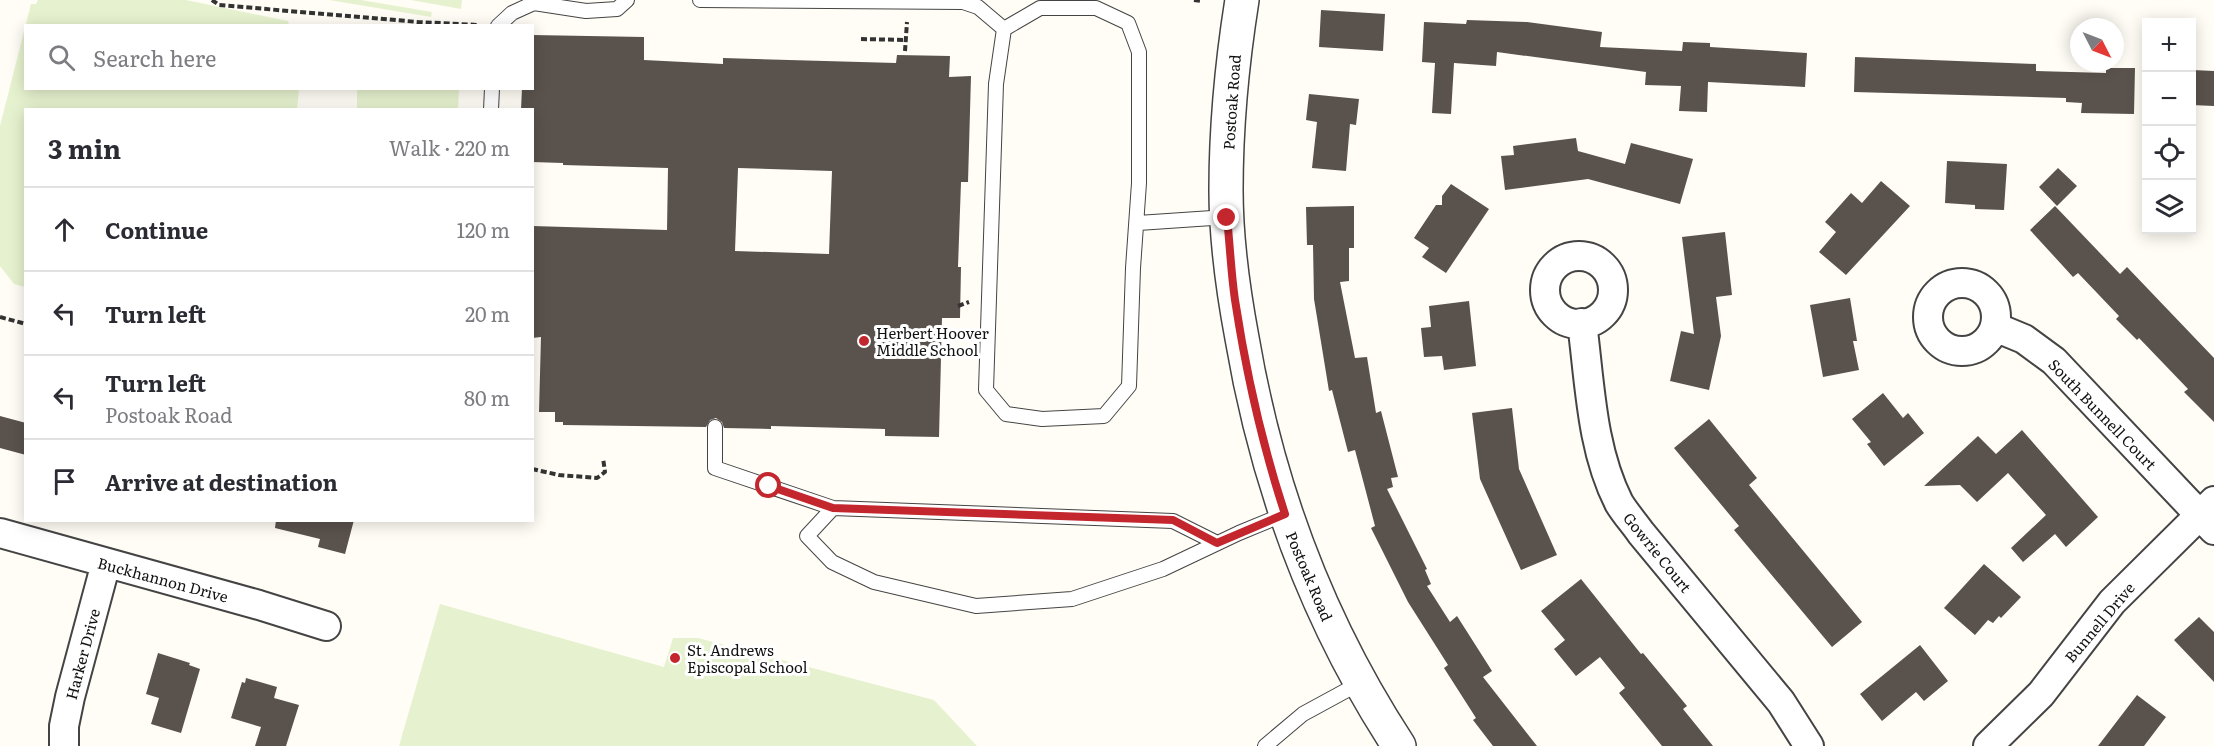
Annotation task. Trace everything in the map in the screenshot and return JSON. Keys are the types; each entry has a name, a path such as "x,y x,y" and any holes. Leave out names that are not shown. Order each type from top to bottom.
{"street":[{"name":"Postoak Road","path":"1242,0 1228,106 1227,218 1234,298 1248,376 1271,472 1324,612 1360,683 1399,746"},
{"name":"Gowrie Court","path":"1582,323 1597,443 1620,504 1641,533 1781,702 1809,746"},
{"name":"South Bunnell Court","path":"1995,327 2024,339 2054,361 2209,515"},
{"name":"Bunnell Drive","path":"1988,746 2041,694 2112,602 2209,515"},
{"name":"Buckhannon Drive","path":"0,533 326,626"},
{"name":"Harker Drive","path":"64,746 64,726 70,697 106,563"}],"lane":[{"path":"500,24 512,13 534,3 586,11 618,9 627,0"},
{"path":"700,0 963,2 978,7 1004,29"},
{"path":"1040,8 1096,8 1128,23 1139,52 1138,223 1133,268 1129,387 1104,416 1042,419 1006,414 986,390 996,84 1004,29 1040,8"},
{"path":"491,108 492,90"},
{"path":"1138,223 1227,218"},
{"path":"716,427 715,468 833,508 1173,520 1217,543"},
{"path":"833,508 807,536 832,562 874,582 976,606 1072,599 1162,569 1285,514"},
{"path":"1265,746 1303,714 1360,683"}],"path":[{"path":"212,0 219,5 457,24"},
{"path":"1194,0 1201,1"},
{"path":"905,51 908,2"},
{"path":"861,39 906,40"},
{"path":"958,306 971,301"},
{"path":"0,317 24,323"},
{"path":"534,469 559,475 597,478 605,472 603,458"}],"green space":[{"path":"38,0 186,0 288,21 289,24 26,24 31,4 36,4"},
{"path":"329,0 361,0 432,12 431,17"},
{"path":"411,0 462,0 461,9"},
{"path":"24,32 24,90 299,90 297,108 24,108 24,287 14,284 0,266 0,126"},
{"path":"357,90 459,90 458,108 357,108"},
{"path":"440,604 664,667 673,638 698,638 934,700 977,746 399,746"}],"building":[{"path":"1321,10 1385,14 1383,51 1319,47"},
{"path":"1467,20 1527,22 1602,32 1600,47 1682,51 1683,42 1710,43 1710,47 1807,53 1805,87 1708,82 1707,112 1679,111 1681,86 1645,85 1646,72 1497,52 1496,66 1454,63 1451,114 1432,113 1435,63 1422,62 1424,22 1466,24"},
{"path":"534,35 644,37 644,60 723,64 723,58 896,63 897,55 950,56 949,77 971,76 968,182 961,182 958,267 961,267 960,318 942,318 939,437 885,436 885,429 771,426 771,429 724,428 722,422 716,418 710,420 706,427 563,425 563,422 555,422 555,412 539,412 541,337 534,338 534,226 667,230 668,168 534,162 534,108 521,108 522,90 534,90","holes":["738,168 832,171 829,254 735,251"]},
{"path":"1855,57 2036,64 2036,71 2106,73 2124,72 2124,68 2135,68 2134,114 2081,113 2082,103 2066,102 2066,98 1854,92"},
{"path":"2196,70 2214,71 2214,106 2196,105"},
{"path":"1309,94 1359,99 1356,125 1350,124 1346,171 1312,168 1317,122 1306,120"},
{"path":"1576,138 1578,151 1625,164 1631,143 1693,159 1680,204 1588,179 1505,190 1501,156 1514,155 1513,146"},
{"path":"1947,161 2007,164 2004,210 1975,209 1975,205 1945,203"},
{"path":"2058,168 2077,186 2057,206 2039,187"},
{"path":"1881,181 1910,206 1846,275 1819,252 1836,232 1825,222 1851,193 1862,203"},
{"path":"1451,184 1489,209 1446,273 1422,257 1429,248 1414,238 1436,205 1442,205 1442,196"},
{"path":"1354,206 1354,248 1349,248 1349,281 1340,282 1355,358 1367,357 1376,413 1381,411 1398,477 1391,478 1393,487 1387,489 1427,569 1425,570 1431,584 1427,586 1450,622 1457,616 1492,671 1483,677 1537,746 1493,746 1473,720 1476,718 1444,668 1448,665 1408,602 1371,528 1375,526 1355,450 1348,452 1332,390 1329,391 1314,299 1313,245 1307,245 1306,207"},
{"path":"2055,206 2120,274 2127,267 2214,358 2214,422 2184,392 2188,389 2139,338 2137,340 2116,319 2119,316 2078,273 2073,277 2030,230"},
{"path":"1725,232 1732,295 1716,297 1721,336 1709,390 1670,381 1681,331 1694,334 1682,237"},
{"path":"1850,298 1857,341 1853,341 1859,370 1823,377 1810,305"},
{"path":"1469,301 1476,366 1444,370 1442,356 1424,357 1421,328 1431,327 1429,306"},
{"path":"1883,393 1903,418 1908,413 1924,433 1884,466 1867,444 1871,442 1852,419"},
{"path":"1512,408 1519,469 1557,555 1521,570 1480,479 1472,413"},
{"path":"0,416 24,422 24,454 0,448"},
{"path":"1709,419 1757,478 1749,485 1862,622 1832,647 1734,530 1739,526 1674,448"},
{"path":"2022,430 2098,517 2066,547 2055,534 2023,562 2011,548 2046,515 2008,473 1977,502 1960,485 1924,486 1978,436 1996,454"},
{"path":"276,522 353,522 345,554 318,547 320,539 275,528"},
{"path":"1984,564 2021,597 2001,618 1999,616 1993,623 1988,620 1975,635 1944,608"},
{"path":"1581,579 1641,654 1643,653 1687,706 1683,709 1713,746 1662,746 1619,693 1625,688 1600,657 1576,676 1554,649 1565,640 1541,611"},
{"path":"2199,617 2214,632 2214,682 2174,640"},
{"path":"1920,645 1948,681 1924,701 1916,692 1882,721 1860,694"},
{"path":"158,653 190,663 189,665 200,669 181,733 151,724 159,698 146,694"},
{"path":"246,678 277,687 274,698 299,705 286,746 255,746 261,727 231,718 242,682 245,683"},
{"path":"2137,695 2166,717 2144,746 2098,746"}],"place":[{"name":"Herbert Hoover Middle School","path":"864,341"},
{"name":"St. Andrews Episcopal School","path":"675,658"}],"route":[{"path":"769,486 833,508 1173,520 1217,543 1285,514 1271,472 1248,376 1234,298 1227,218"}]}
